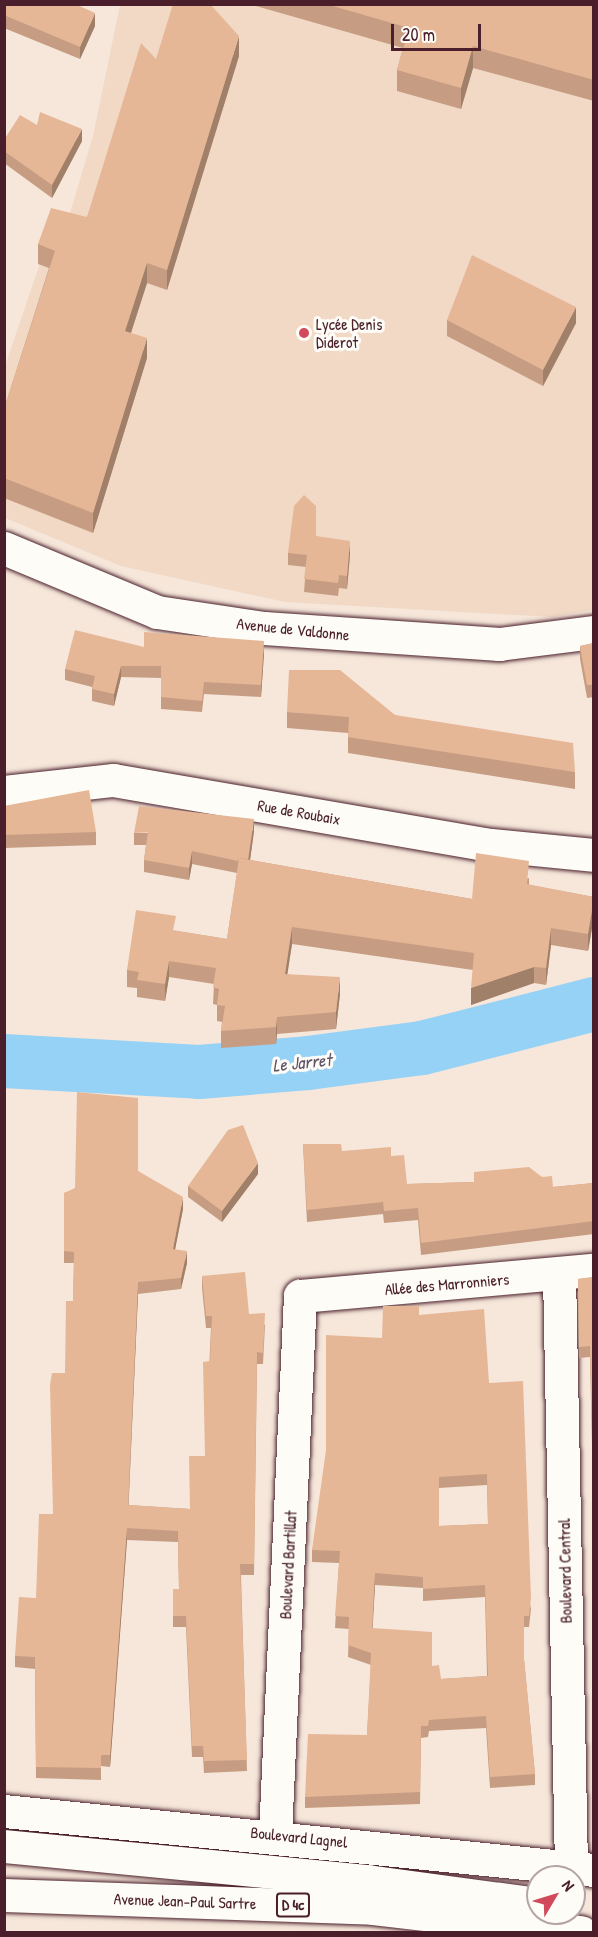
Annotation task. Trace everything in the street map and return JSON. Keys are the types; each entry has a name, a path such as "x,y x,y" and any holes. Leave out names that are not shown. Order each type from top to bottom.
{"main road":[{"name":"Avenue de Valdonne","path":"4,548 157,612 264,628 499,644 594,632"},
{"name":"Rue de Roubaix","path":"4,792 112,780 482,844 594,855"},
{"name":"Allée des Marronniers","path":"300,1296 594,1270"},
{"name":"Boulevard Central","path":"559,1274 582,1865"},
{"name":"Boulevard Bartillat","path":"275,1834 300,1296"},
{"name":"Boulevard Lagnel","path":"4,1811 275,1834 555,1865"},
{"path":"4,1846 367,1881 526,1902"},
{"name":"Avenue Jean-Paul Sartre","path":"4,1895 373,1908 581,1932"}],"shaded area":[{"name":"Lycée Denis Diderot","path":"120,5 593,5 593,610 552,617 285,602 121,566 5,518 5,366 52,228 65,230 93,136"}],"building":[{"path":"4,4 75,4 95,13 80,47 4,15"},
{"path":"173,4 210,4 239,36 167,270 147,263 125,331 147,338 93,513 4,478 4,409 55,251 38,244 51,208 87,217 141,43 156,59"},
{"path":"326,4 594,4 594,80 473,46 461,88 397,70 409,28"},
{"path":"40,112 82,129 52,185 4,151 4,140 20,115 37,125"},
{"path":"472,255 576,307 543,370 447,320"},
{"path":"304,495 316,506 316,536 350,541 347,576 339,575 338,583 304,579 307,555 288,553 294,506"},
{"path":"75,630 144,647 144,632 264,641 261,685 204,682 202,701 161,697 161,666 121,666 114,694 92,689 95,676 65,669"},
{"path":"594,643 594,685 587,685 580,646"},
{"path":"289,670 340,670 395,715 573,743 575,772 348,737 349,717 287,712"},
{"path":"89,790 96,832 4,835 4,806"},
{"path":"139,806 254,819 248,859 239,858 238,861 192,851 189,868 144,860 148,832 134,833"},
{"path":"476,853 529,861 527,884 594,897 588,934 551,928 546,968 534,967 471,988 474,953 292,927 285,974 340,977 336,1012 277,1017 276,1027 221,1031 225,1006 217,1005 219,989 213,987 216,968 169,961 165,984 137,980 139,972 127,970 136,910 176,916 173,930 227,939 239,858 472,899"},
{"path":"77,1092 138,1098 138,1171 183,1197 173,1249 187,1251 181,1278 138,1282 128,1505 190,1509 189,1456 205,1456 203,1362 210,1361 212,1316 206,1316 202,1276 245,1272 249,1314 265,1313 263,1353 257,1352 254,1564 240,1564 247,1760 204,1761 203,1746 192,1746 186,1616 173,1616 173,1589 179,1589 178,1531 127,1528 110,1755 101,1755 101,1768 36,1767 35,1657 15,1656 19,1597 36,1598 39,1514 53,1514 50,1385 52,1373 65,1373 66,1301 73,1301 74,1252 64,1251 64,1193 75,1188"},
{"path":"243,1125 258,1163 222,1211 188,1186 228,1130"},
{"path":"303,1144 341,1144 342,1151 391,1147 391,1156 404,1155 407,1184 474,1182 474,1172 529,1167 542,1177 552,1176 553,1187 594,1183 594,1221 421,1243 418,1208 384,1211 383,1202 307,1210"},
{"path":"594,1277 594,1435 592,1435 590,1346 579,1347 578,1279"},
{"path":"383,1306 419,1306 419,1315 484,1309 489,1383 523,1381 531,1598 529,1616 524,1616 524,1659 535,1774 490,1777 486,1716 429,1720 428,1726 421,1726 420,1792 305,1797 308,1734 367,1735 371,1653 348,1645 349,1617 335,1616 340,1551 312,1550 326,1450 326,1335 382,1338","holes":["487,1474 488,1524 439,1526 439,1477","375,1573 423,1577 423,1589 485,1585 488,1676 441,1679 439,1665 432,1666 432,1632 372,1628"]}],"waterway":[{"name":"Le Jarret","path":"4,1061 199,1072 308,1063 422,1048 594,1004"}],"place":[{"name":"Lycée Denis Diderot","path":"304,333"}]}
